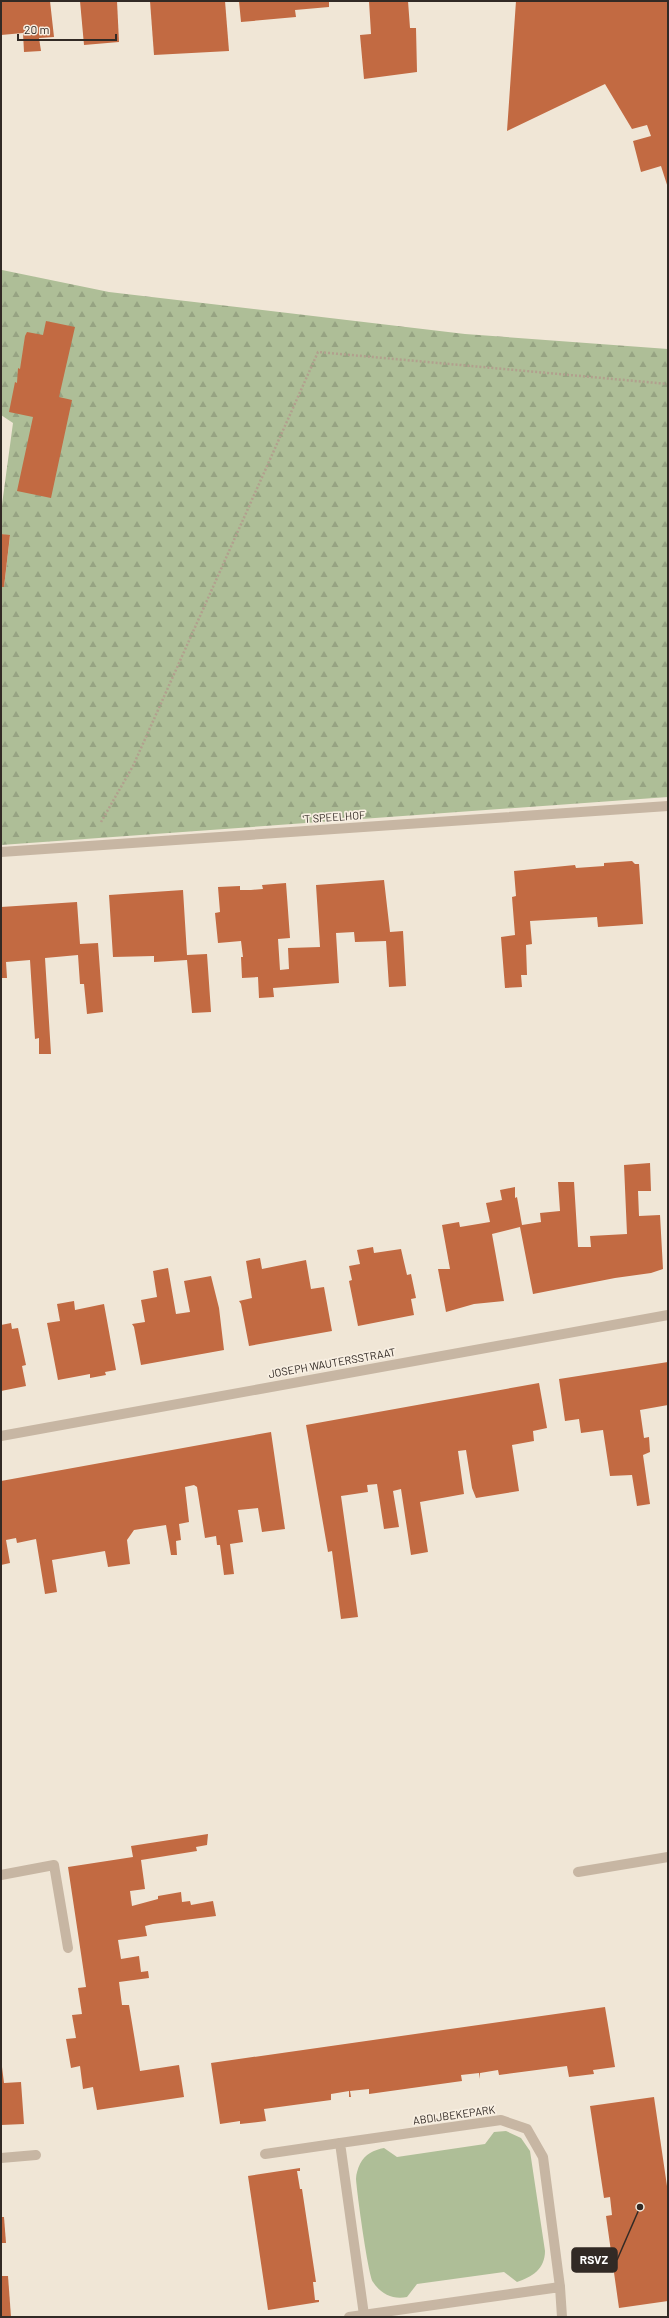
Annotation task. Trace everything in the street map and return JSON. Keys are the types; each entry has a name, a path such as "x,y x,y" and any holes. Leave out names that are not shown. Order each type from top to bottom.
{"street":[{"name":"'T SPEELHOF","path":"1,852 668,806"},
{"name":"JOSEPH WAUTERSSTRAAT","path":"1,1436 668,1315"},
{"path":"578,1872 668,1857"},
{"path":"1,1875 54,1865 68,1948"},
{"name":"ABDIJBEKEPARK","path":"266,2154 501,2120 527,2129 543,2157 560,2287 562,2317"},
{"path":"340,2143 364,2315"},
{"path":"1,2158 36,2155"},
{"path":"349,2317 560,2287"}],"path":[{"path":"89,846 133,766 318,352 668,384"}],"green space":[{"path":"2,270 109,292 465,334 668,349 668,797 1,845 1,587 4,587 10,536 1,534 1,512 13,423 1,415"},
{"path":"506,2131 521,2138 530,2151 545,2251 543,2263 537,2271 528,2278 517,2282 504,2272 417,2284 407,2297 402,2298 392,2297 380,2290 373,2282 371,2276 360,2216 356,2175 364,2158 370,2153 384,2148 397,2157 485,2144 494,2132"}],"building":[{"path":"1,1 50,1 54,37 39,38 41,51 24,52 23,33 1,35"},
{"path":"80,1 117,1 119,42 84,45"},
{"path":"150,1 225,1 229,51 154,55"},
{"path":"239,1 329,1 329,7 295,10 296,17 241,22"},
{"path":"369,1 408,1 410,28 416,28 417,72 364,79 360,35 371,34"},
{"path":"516,1 668,1 668,188 661,166 641,172 633,141 651,136 647,125 632,129 605,84 507,131"},
{"path":"46,321 75,327 59,397 72,400 51,498 17,491 33,417 9,412 15,382 17,383 18,368 20,369 25,336 27,332 43,335"},
{"path":"1,534 10,535 4,587 1,587"},
{"path":"632,861 635,864 639,864 643,924 598,927 597,917 530,921 532,944 526,945 527,975 521,975 522,987 505,988 501,937 515,935 512,897 516,896 514,871 575,865 576,868 604,866 604,863"},
{"path":"384,880 390,932 403,931 406,986 389,987 386,941 355,942 354,932 336,933 339,983 273,988 274,997 259,998 258,977 242,978 241,957 243,957 241,941 218,943 215,913 220,912 218,887 240,886 240,890 251,890 263,889 262,885 286,883 290,938 278,939 280,970 289,969 288,948 320,947 316,885"},
{"path":"183,890 187,955 207,954 211,1012 192,1013 187,960 154,962 154,956 113,957 109,895"},
{"path":"77,902 80,944 98,943 103,1012 87,1014 84,984 80,984 78,955 45,958 51,1054 39,1054 39,1038 35,1039 30,960 6,962 7,978 1,978 1,907"},
{"path":"650,1163 651,1191 638,1191 639,1216 660,1215 663,1269 651,1273 615,1278 533,1294 520,1227 492,1234 504,1301 474,1304 446,1312 438,1269 450,1269 442,1225 459,1222 460,1227 490,1222 486,1203 502,1200 500,1190 515,1187 515,1198 517,1197 522,1225 541,1222 540,1213 560,1211 558,1182 574,1182 578,1247 591,1247 590,1236 627,1234 624,1165"},
{"path":"373,1247 374,1253 401,1249 407,1275 411,1274 416,1298 411,1299 414,1315 358,1326 349,1281 352,1280 349,1266 360,1264 357,1250"},
{"path":"260,1258 262,1269 306,1260 311,1289 324,1287 332,1331 249,1346 241,1304 239,1301 252,1298 246,1261"},
{"path":"168,1268 176,1314 190,1312 184,1281 211,1276 219,1308 224,1350 141,1365 134,1327 132,1324 145,1322 141,1300 157,1297 153,1271"},
{"path":"74,1301 75,1310 104,1304 116,1370 105,1372 106,1375 90,1378 90,1374 58,1380 47,1323 60,1321 57,1304"},
{"path":"11,1323 12,1329 18,1328 26,1365 22,1366 26,1386 1,1391 1,1325"},
{"path":"668,1362 668,1405 640,1410 644,1438 649,1437 650,1452 643,1455 650,1504 637,1506 632,1475 610,1476 603,1430 581,1433 579,1419 565,1421 559,1379"},
{"path":"539,1383 547,1428 533,1431 534,1441 512,1445 519,1491 476,1498 472,1488 466,1450 458,1451 464,1494 420,1502 428,1552 411,1555 401,1489 393,1491 399,1527 384,1529 377,1484 367,1485 368,1492 341,1496 358,1617 341,1619 332,1551 328,1552 306,1425"},
{"path":"271,1432 285,1529 262,1532 258,1508 238,1510 243,1542 230,1544 234,1574 224,1575 220,1545 217,1545 216,1536 205,1538 197,1487 194,1485 185,1487 189,1522 179,1524 181,1540 176,1541 177,1555 171,1555 166,1525 134,1530 127,1540 130,1564 108,1567 105,1551 52,1560 57,1592 45,1594 36,1539 17,1543 16,1538 6,1540 10,1563 1,1565 1,1481"},
{"path":"208,1834 207,1845 196,1847 197,1851 141,1860 145,1889 130,1891 132,1906 158,1899 158,1896 181,1892 182,1902 190,1901 191,1905 213,1901 216,1916 153,1924 145,1926 147,1936 118,1940 121,1959 139,1956 141,1972 148,1971 149,1978 119,1982 122,2005 129,2005 140,2071 179,2065 184,2097 97,2110 93,2087 83,2089 80,2066 71,2068 66,2039 76,2038 72,2015 82,2014 78,1988 86,1987 68,1867 133,1857 131,1846"},
{"path":"605,2007 615,2067 593,2070 594,2074 569,2077 567,2066 499,2075 498,2070 480,2073 480,2079 479,2073 461,2075 462,2081 369,2094 369,2089 350,2091 351,2097 349,2097 349,2091 331,2094 331,2100 264,2109 266,2121 240,2124 240,2121 220,2124 211,2063"},
{"path":"2,2067 4,2083 21,2082 24,2124 1,2125"},
{"path":"654,2097 668,2193 668,2301 619,2308 606,2216 612,2215 610,2197 604,2198 590,2106"},
{"path":"300,2168 300,2171 297,2171 300,2189 302,2189 316,2282 313,2282 315,2300 319,2300 319,2302 268,2310 248,2176"},
{"path":"1,2217 4,2217 6,2243 1,2243"},
{"path":"1,2276 8,2276 11,2317 1,2317"}],"place":[{"name":"RSVZ","path":"640,2207"}]}
